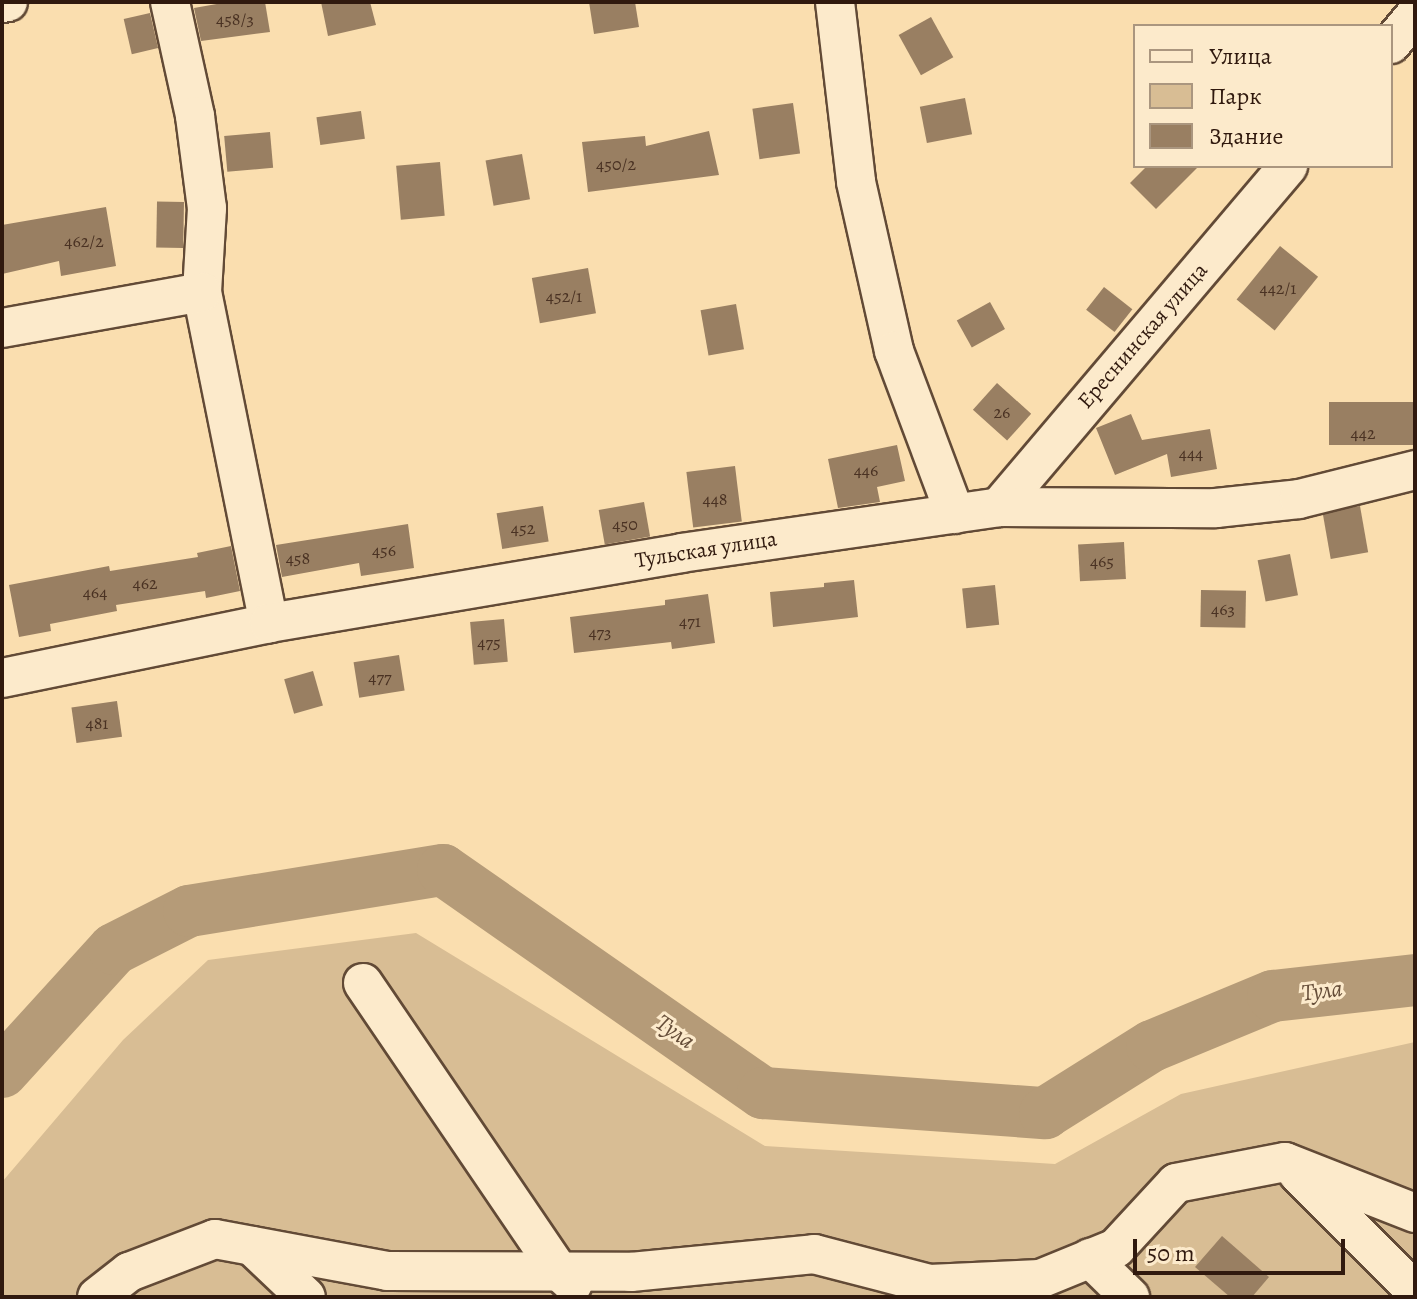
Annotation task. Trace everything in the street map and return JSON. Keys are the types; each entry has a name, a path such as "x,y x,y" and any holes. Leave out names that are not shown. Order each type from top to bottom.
{"street":[{"path":"2,3 8,2"},
{"path":"170,2 195,116 207,208 202,292 269,623"},
{"path":"835,2 856,182 894,351 955,514"},
{"name":"Ереснинская улица","path":"999,507 1286,168"},
{"path":"2,328 202,292"},
{"name":"Тульская улица","path":"2,678 269,623 681,553 999,507 1216,508 1299,499 1415,470"},
{"path":"363,983 559,1271 587,1297"},
{"path":"1285,1162 1415,1291"},
{"path":"97,1297 129,1272 215,1239 387,1271 631,1272 814,1254 929,1284 1040,1279 1116,1248 1176,1183 1285,1162 1415,1213"},
{"path":"252,1246 306,1297"},
{"path":"829,1258 869,1297"},
{"path":"1090,1258 1130,1297"}],"green space":[{"path":"416,933 765,1146 1055,1164 1181,1094 1415,1042 1415,1297 2,1297 2,1182 123,1040 208,960"}],"building":[{"path":"228,2 265,2 270,32 201,41 194,8"},
{"path":"321,2 370,2 376,25 328,36"},
{"path":"589,2 635,2 639,27 594,34"},
{"path":"150,13 158,48 132,54 124,19"},
{"path":"931,17 953,57 921,75 899,35"},
{"path":"965,98 972,134 927,143 920,107"},
{"path":"793,103 800,154 759,159 752,109"},
{"path":"361,111 365,139 320,145 316,117"},
{"path":"709,131 719,175 588,192 582,142 645,136 646,146"},
{"path":"270,132 273,168 227,172 224,136"},
{"path":"522,154 530,199 494,206 486,160"},
{"path":"440,162 445,216 401,220 396,166"},
{"path":"1145,168 1197,168 1156,209 1130,183"},
{"path":"157,202 184,202 183,248 156,248"},
{"path":"106,207 116,266 61,276 59,261 2,274 2,225"},
{"path":"1280,246 1318,277 1275,330 1237,300"},
{"path":"588,268 596,313 540,323 532,278"},
{"path":"1104,287 1132,309 1115,332 1086,310"},
{"path":"990,302 1005,329 972,348 957,320"},
{"path":"736,304 744,349 709,356 701,310"},
{"path":"997,383 1031,414 1007,441 973,410"},
{"path":"1329,402 1415,402 1415,445 1329,445"},
{"path":"1131,414 1142,440 1210,429 1217,469 1171,477 1167,454 1115,475 1096,428"},
{"path":"897,445 905,481 877,487 880,502 838,508 828,459"},
{"path":"735,466 742,522 693,528 686,472"},
{"path":"644,502 650,536 605,544 599,510"},
{"path":"543,506 549,542 502,549 497,513"},
{"path":"1360,506 1368,552 1331,559 1323,513"},
{"path":"408,524 414,568 361,576 359,563 282,577 276,545"},
{"path":"1124,542 1126,579 1080,581 1078,544"},
{"path":"231,546 240,591 206,598 205,591 116,605 117,611 50,624 51,631 19,637 9,585 109,566 110,571 198,557 197,553"},
{"path":"1290,554 1298,595 1266,602 1258,560"},
{"path":"854,580 858,617 773,627 770,592 824,587 824,583"},
{"path":"995,585 999,625 966,628 962,588"},
{"path":"1201,590 1246,591 1245,628 1200,627"},
{"path":"708,594 715,643 672,649 671,642 574,653 570,617 665,605 665,600"},
{"path":"504,619 508,662 474,665 470,622"},
{"path":"399,655 405,691 359,698 354,662"},
{"path":"313,671 323,706 294,714 284,679"},
{"path":"117,701 122,737 76,743 71,707"},
{"path":"1222,1236 1269,1277 1252,1297 1230,1297 1195,1267"}],"waterway":[{"name":"Тула","path":"2,1072 114,949 189,911 443,870 763,1093 1045,1113 1152,1046 1273,996 1415,980"}]}
